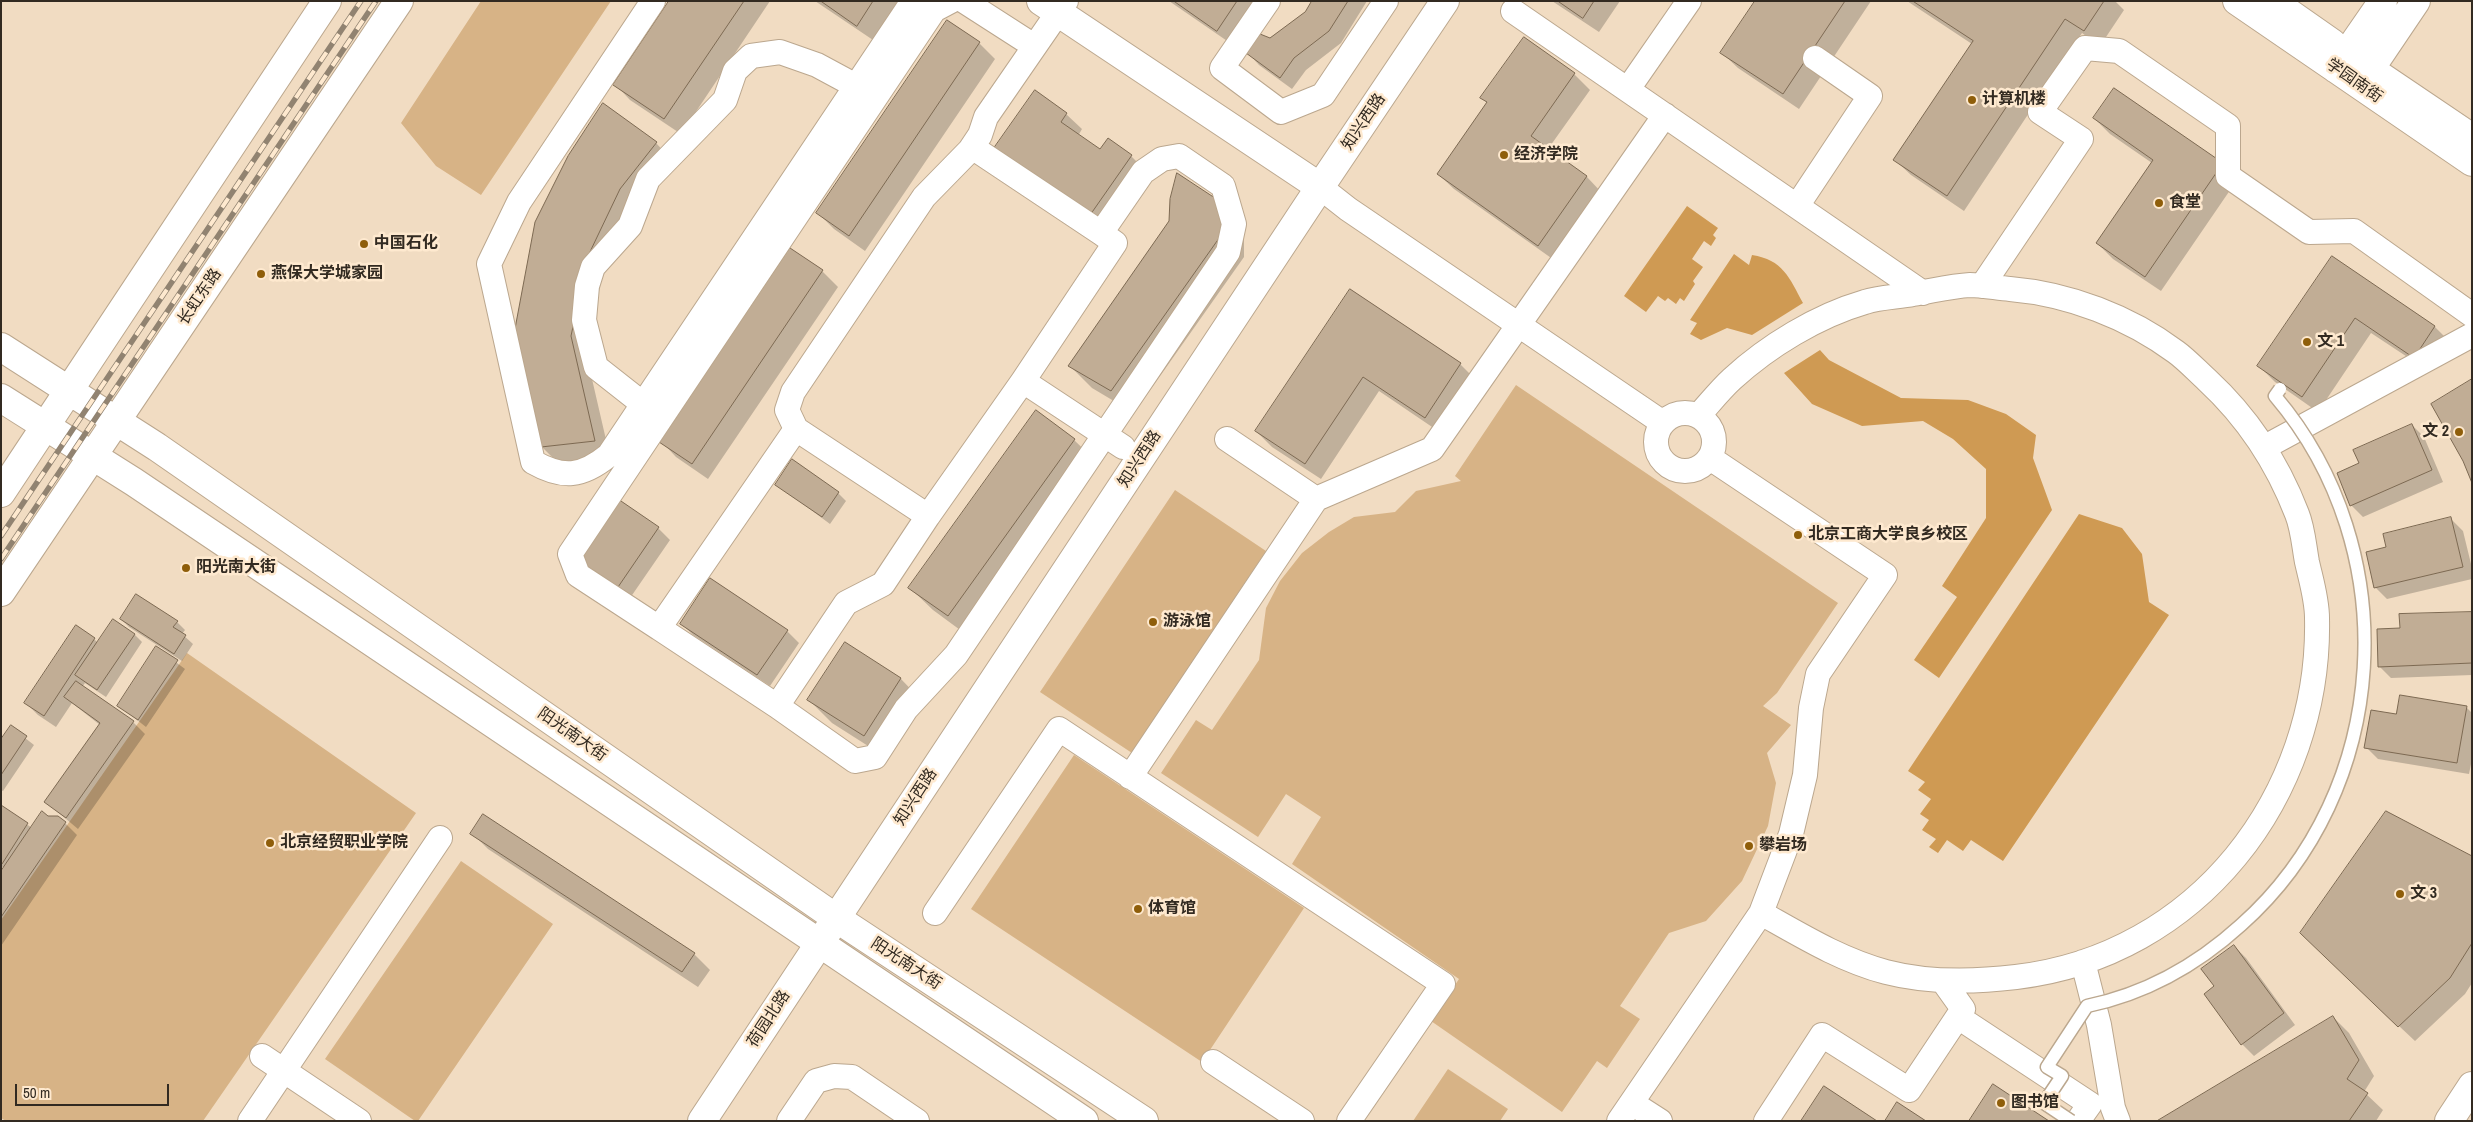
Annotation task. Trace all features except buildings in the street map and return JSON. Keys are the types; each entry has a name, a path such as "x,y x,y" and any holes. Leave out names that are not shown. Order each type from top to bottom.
{"main road":[{"path":"1,494 327,1"},
{"name":"长虹东路","path":"1,592 399,1"},
{"name":"知兴西路","path":"836,918 1320,186 1445,1"},
{"name":"学园南街","path":"2237,1 2342,61 2472,162"},
{"name":"学园南街","path":"2272,1 2342,61"},
{"path":"2342,61 2383,1"},
{"path":"2365,77 2416,1"},
{"path":"1055,5 1320,186"},
{"name":"学园南街","path":"2365,77 2472,138"},
{"name":"阳光南大街","path":"1,347 69,392 117,420 836,918 1144,1121"},
{"name":"阳光南大街","path":"1,398 93,455 1084,1121"},
{"name":"荷园北路","path":"702,1121 836,918"},
{"path":"2449,1121 2472,1086"}],"street":[{"path":"654,1 519,202 489,264 533,462 551,473 577,473 594,467 608,455 913,1"},
{"path":"951,1 934,10 570,554 578,575 777,706 855,760 875,757 906,709 956,655 1114,441 1228,252 1234,224 1223,186 1179,156 1162,159 1143,172 1101,233"},
{"path":"964,1 1034,46"},
{"path":"1268,1 1222,68 1281,112 1323,94 1386,1"},
{"path":"1628,89 1689,1"},
{"path":"928,516 796,429 787,410 793,392 924,197 972,147 980,135 986,117 1034,46 1055,5"},
{"path":"1513,11 1923,293"},
{"path":"1982,286 2081,139 2040,112 2085,48 2119,51 2228,126 2228,176 2309,232 2354,231 2472,315"},
{"path":"643,404 596,367 584,320 587,286 593,267 630,226 648,179 725,100 735,71 751,56 780,52 817,65 856,86"},
{"path":"1797,206 1870,96 1815,58"},
{"path":"1130,777 1316,499 1432,449 1665,115"},
{"path":"777,706 846,603 883,584 928,516 1023,381 1115,243 972,147"},
{"path":"1320,186 1348,209 1663,423"},
{"path":"1698,416 1731,380 1769,350 1816,322 1866,302 1973,285 2032,291 2080,302 2126,322 2176,352 2222,394 2265,447 2298,516 2317,613 2316,664 2309,711 2295,757 2274,803 2247,845 2213,882 2176,914 2134,940 2083,962 2042,974 1992,980 1943,981 1890,973 1847,960 1761,913"},
{"path":"2265,447 2472,335"},
{"path":"1023,381 1114,441"},
{"path":"1680,413 1698,416 1712,430 1715,439 1710,458 1696,470 1676,471 1668,466 1657,451 1658,431 1663,423 1680,413"},
{"path":"659,628 796,429"},
{"path":"1227,439 1316,499"},
{"path":"1660,1121 1625,1112 1761,913 1791,834 1805,775 1811,708 1818,674 1885,575 1710,458"},
{"path":"935,914 1059,730 1443,984 1349,1121"},
{"path":"250,1121 440,838"},
{"path":"2083,962 2099,1025 2113,1108 2118,1121"},
{"path":"1766,1121 1822,1034 1909,1090 1963,1008 1943,981"},
{"path":"1958,1017 2090,1104 2078,1121"},
{"path":"262,1056 359,1121"},
{"path":"1213,1062 1302,1121"},
{"path":"789,1121 816,1081 834,1076 852,1077 917,1121"}],"lane":[{"path":"2071,1121 2044,1103 2062,1076 2047,1067 2087,1006 2130,995 2154,985 2224,941 2260,908 2288,875 2318,828 2343,774 2354,740 2362,700 2364,669 2364,626 2357,568 2342,513 2331,487 2315,454 2291,415 2275,396 2280,389"}],"shaded area":[{"path":"481,1 611,1 481,195 436,166 401,123"},
{"path":"1687,206 1718,228 1713,235 1716,238 1711,246 1704,241 1692,259 1703,267 1693,281 1695,284 1684,301 1680,298 1676,304 1668,298 1665,301 1658,296 1646,312 1624,296"},
{"path":"1734,254 1749,265 1752,255 1771,261 1784,271 1803,303 1752,335 1727,328 1701,340 1690,334 1697,323 1690,320"},
{"path":"1820,350 1829,360 1901,398 1968,400 2006,414 2036,435 2033,458 2052,510 1939,678 1914,660 1957,597 1942,586 1986,518 1986,469 1953,439 1923,421 1862,426 1812,404 1784,373"},
{"path":"1516,385 1838,603 1777,693 1763,706 1791,725 1767,753 1776,783 1768,826 1742,881 1706,921 1669,933 1620,1006 1640,1019 1607,1068 1597,1061 1562,1112 1431,1021 1459,979 1292,864 1321,817 1286,794 1258,837 1161,773 1196,720 1212,730 1259,660 1266,608 1280,581 1302,553 1329,532 1354,517 1395,512 1416,491 1461,481 1455,476"},
{"name":"游泳馆","path":"1175,490 1266,551 1132,753 1040,692"},
{"path":"2079,514 2122,528 2142,554 2149,602 2169,615 2003,861 1971,840 1963,851 1947,840 1938,853 1929,847 1936,839 1922,830 1929,820 1920,814 1931,799 1918,790 1925,782 1908,771"},
{"path":"187,653 416,813 203,1121 6,1121 1,1118 1,920"},
{"name":"体育馆","path":"1074,755 1304,908 1202,1062 971,909"},
{"path":"461,861 553,924 418,1121 415,1121 325,1059"},
{"path":"1448,1069 1508,1109 1500,1121 1413,1121"}],"railway":[{"path":"1,536 361,1"},
{"path":"1,559 376,1"}],"place":[{"name":"计算机楼","path":"1972,100"},
{"name":"经济学院","path":"1504,155"},
{"name":"食堂","path":"2159,203"},
{"name":"中国石化","path":"364,244"},
{"name":"燕保大学城家园","path":"261,274"},
{"name":"文 1","path":"2307,342"},
{"name":"文 2","path":"2459,432"},
{"name":"北京工商大学良乡校区","path":"1798,535"},
{"name":"阳光南大街","path":"186,568"},
{"name":"游泳馆","path":"1153,622"},
{"name":"北京经贸职业学院","path":"270,843"},
{"name":"攀岩场","path":"1749,846"},
{"name":"文 3","path":"2400,894"},
{"name":"体育馆","path":"1138,909"},
{"name":"图书馆","path":"2001,1103"}]}
